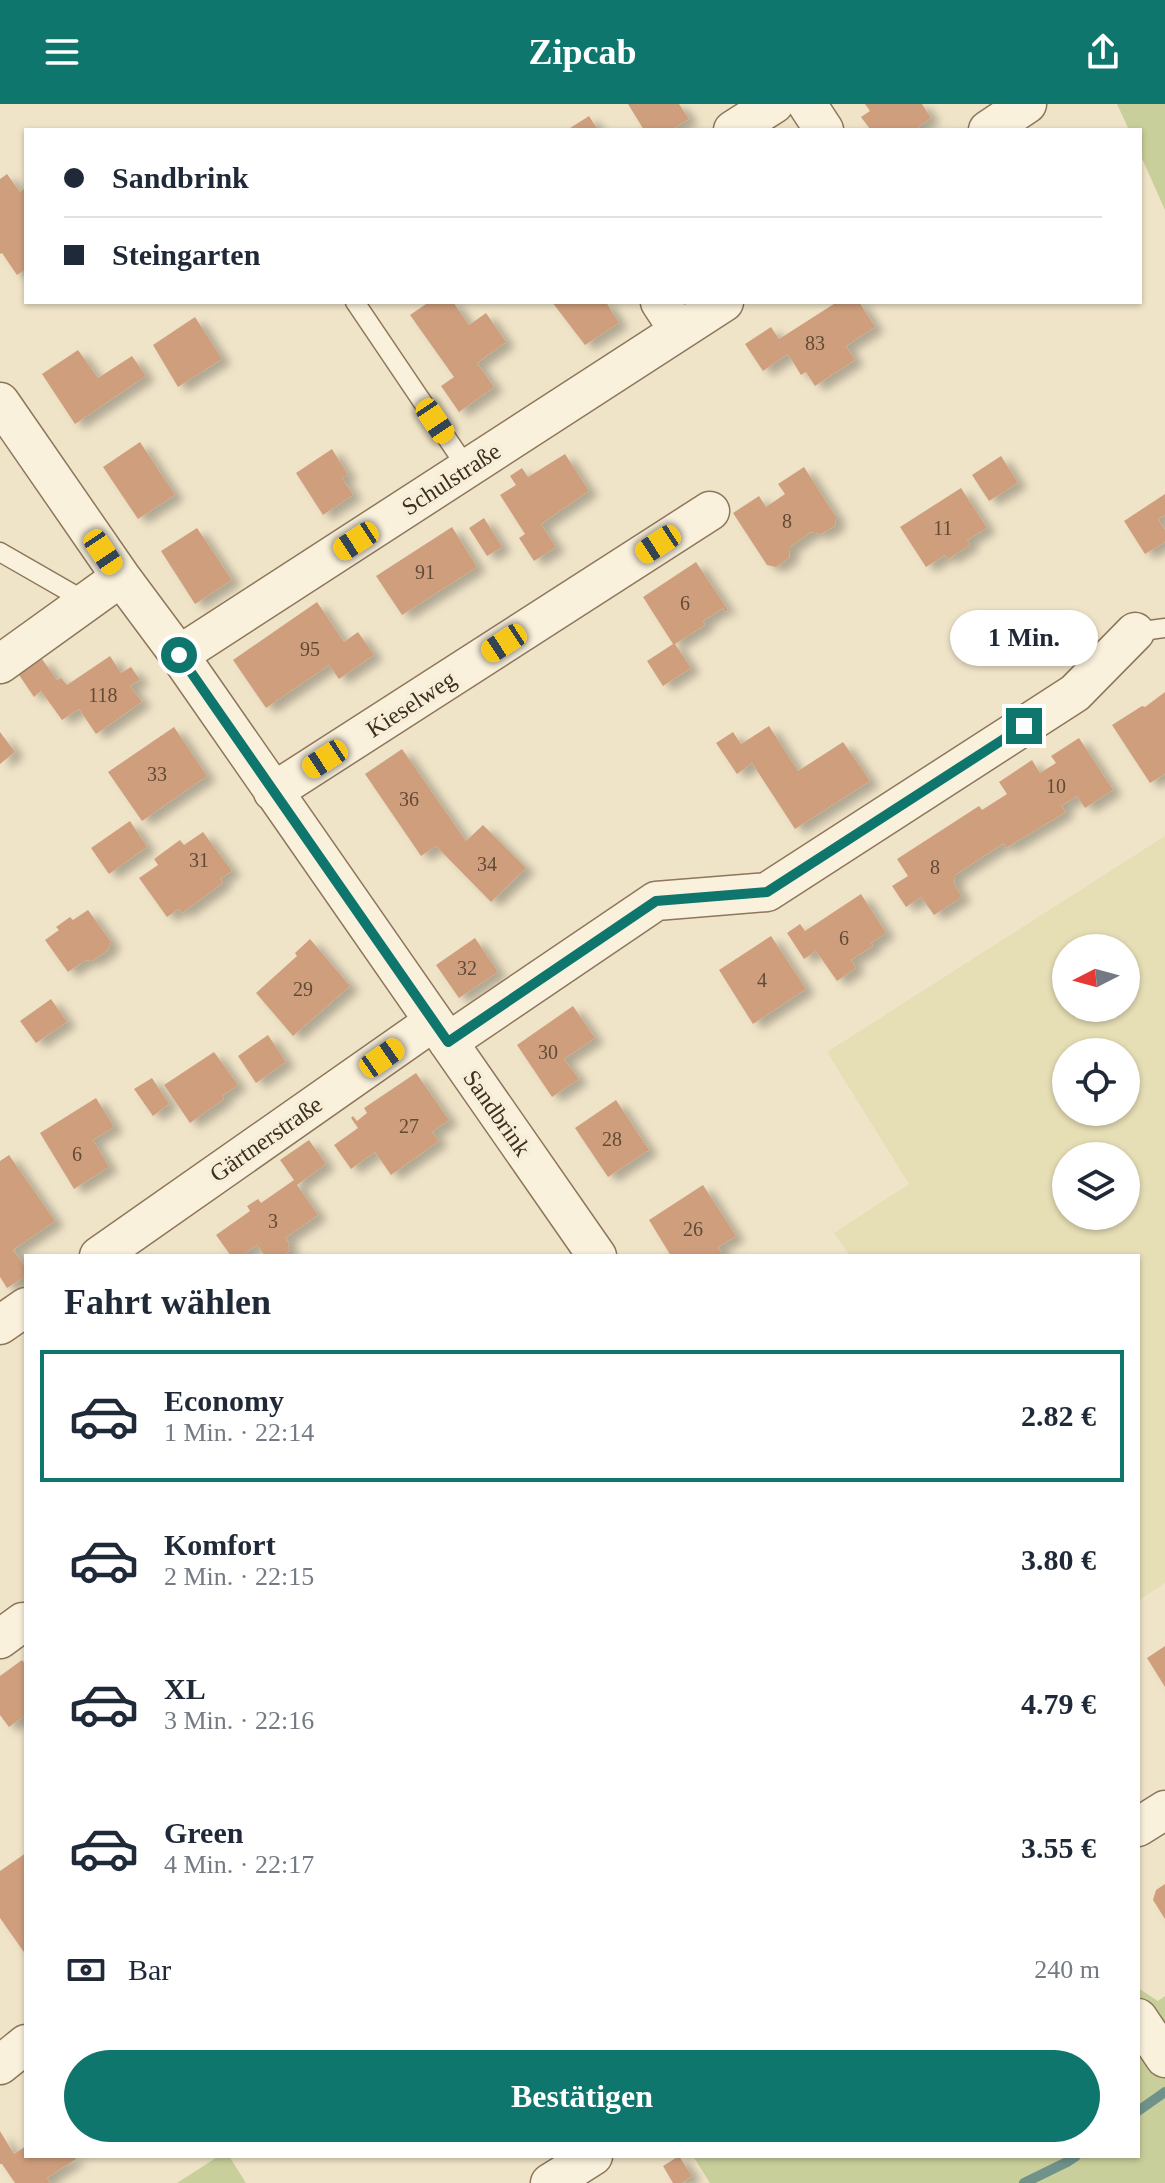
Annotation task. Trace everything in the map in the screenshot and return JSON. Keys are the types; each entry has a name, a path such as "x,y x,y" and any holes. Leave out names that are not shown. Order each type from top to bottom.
{"street":[{"path":"736,128 774,104"},
{"path":"807,104 823,128"},
{"path":"991,128 1027,104"},
{"name":"Schulstraße","path":"179,655 467,468 669,316 716,304"},
{"name":"Sandbrink","path":"0,402 596,1254"},
{"name":"Kieselweg","path":"273,792 710,511"},
{"path":"0,664 121,577"},
{"name":"Gärtnerstraße","path":"102,1254 440,1032 656,901 767,892 1075,693 1150,630"},
{"path":"0,1325 24,1308"},
{"path":"1140,1826 1165,1810"},
{"path":"0,2065 24,2046"},
{"path":"550,2183 590,2158"}],"lane":[{"path":"356,304 467,468"},
{"path":"0,552 87,602"}],"shaded area":[{"path":"1165,836 1165,1583 1140,1600 1140,1254 849,1254 834,1233 909,1184 827,1052"}],"green space":[{"path":"1117,104 1165,104 1165,210 1142,158 1142,128 1128,128"},
{"path":"1140,1989 1158,2001 1165,1996 1165,2183 710,2183 694,2158 1140,2158"},
{"path":"216,2158 230,2158 246,2183 177,2183"}],"building":[{"path":"628,104 679,104 689,119 674,128 643,128"},
{"path":"865,104 922,104 931,118 917,128 869,128 861,117 870,111"},
{"path":"589,116 597,128 570,128"},
{"path":"7,174 20,192 24,189 24,270 17,275 0,254 0,179"},
{"path":"426,304 454,304 469,325 486,313 506,342 477,363 494,387 459,412 441,386 454,377 410,315"},
{"path":"554,304 607,304 619,323 585,345"},
{"path":"834,304 860,304 875,327 846,346 855,360 815,386 806,372 801,375 788,354 763,371 745,344 771,327 779,339"},
{"path":"195,317 222,359 178,387 153,345"},
{"path":"78,350 98,378 132,356 146,376 75,424 42,374"},
{"path":"140,442 175,495 138,519 103,467"},
{"path":"332,449 348,475 342,478 353,495 323,515 296,473"},
{"path":"565,454 589,491 541,524 556,547 534,561 519,538 525,534 500,495 516,485 510,476 522,468 528,477"},
{"path":"1001,456 1018,483 989,501 972,475"},
{"path":"804,467 836,517 835,526 821,534 811,532 790,547 789,558 776,567 767,565 733,513 759,496 766,507 785,494 778,484"},
{"path":"961,488 987,528 967,540 970,545 948,559 945,555 926,567 900,527"},
{"path":"1165,494 1165,515 1158,519 1165,530 1165,542 1145,554 1124,521"},
{"path":"484,518 502,547 487,556 469,528"},
{"path":"452,527 477,567 402,615 376,576"},
{"path":"197,528 232,580 195,604 161,551"},
{"path":"696,562 728,610 725,612 723,608 703,621 705,625 675,644 691,668 663,686 647,661 673,644 643,597"},
{"path":"317,602 344,642 358,632 374,655 339,679 329,665 266,708 233,660"},
{"path":"110,656 121,673 131,667 140,680 130,686 142,702 96,734 79,709 62,720 41,691 34,697 19,675 42,659 57,680 61,678 67,685"},
{"path":"1165,692 1165,774 1150,783 1112,725"},
{"path":"769,726 798,771 843,742 870,781 795,829 752,763 737,774 716,743 733,732 741,744"},
{"path":"174,727 207,776 142,821 108,772"},
{"path":"0,732 15,752 0,764"},
{"path":"1079,738 1113,790 1085,808 1077,796 1061,806 1066,812 1006,848 1004,843 955,875 954,884 962,897 934,915 921,897 906,907 892,886 908,876 897,859 979,806 982,810 1007,794 999,782 1032,760 1040,773 1056,763 1051,756"},
{"path":"402,749 466,841 483,825 526,868 491,902 436,846 421,856 365,774"},
{"path":"130,821 147,847 109,874 91,848"},
{"path":"203,832 232,871 220,879 223,883 182,913 179,909 167,917 139,878 158,865 154,859 180,840 184,845"},
{"path":"861,894 886,933 851,960 856,968 837,981 816,951 804,959 787,933 800,924 805,931"},
{"path":"88,910 111,942 108,950 68,972 45,940 70,917 73,920"},
{"path":"771,936 806,989 753,1024 719,970"},
{"path":"475,938 498,972 459,998 436,965"},
{"path":"310,939 350,986 293,1036 256,993 297,956 295,953"},
{"path":"51,999 67,1022 36,1043 20,1021"},
{"path":"573,1006 595,1038 564,1059 579,1079 552,1097 517,1045"},
{"path":"268,1035 286,1062 256,1083 238,1056"},
{"path":"214,1052 238,1085 190,1123 164,1085"},
{"path":"416,1073 449,1120 432,1132 439,1141 391,1175 375,1152 351,1169 334,1145 358,1128 351,1118 353,1116 357,1121 367,1113 364,1108"},
{"path":"152,1078 169,1104 153,1116 134,1089"},
{"path":"96,1098 114,1127 93,1140 109,1167 74,1189 40,1133"},
{"path":"616,1100 649,1150 608,1177 575,1128"},
{"path":"309,1140 326,1164 297,1185 318,1215 285,1238 290,1250 285,1254 264,1254 257,1245 244,1254 230,1254 216,1235 250,1211 247,1206 258,1199 261,1203 294,1180 280,1160"},
{"path":"9,1155 55,1221 13,1250 24,1265 24,1277 7,1288 0,1277 0,1161"},
{"path":"703,1185 736,1236 718,1247 722,1254 670,1254 649,1220"},
{"path":"1165,1646 1165,1687 1147,1658"},
{"path":"22,1660 24,1662 24,1716 9,1727 0,1715 0,1676"},
{"path":"24,1854 24,1952 0,1918 0,1871"},
{"path":"1165,1884 1165,1919 1153,1900 1156,1890"},
{"path":"0,2131 14,2154 24,2147 24,2158 76,2159 47,2178 50,2183 15,2183 0,2164"},
{"path":"680,2158 692,2176 682,2183 673,2183 663,2166"}],"waterway":[{"path":"1140,2110 1165,2092"},
{"path":"1024,2183 1073,2158"}],"route":[{"path":"179,655 448,1042 656,901 767,892 1024,726"}]}
